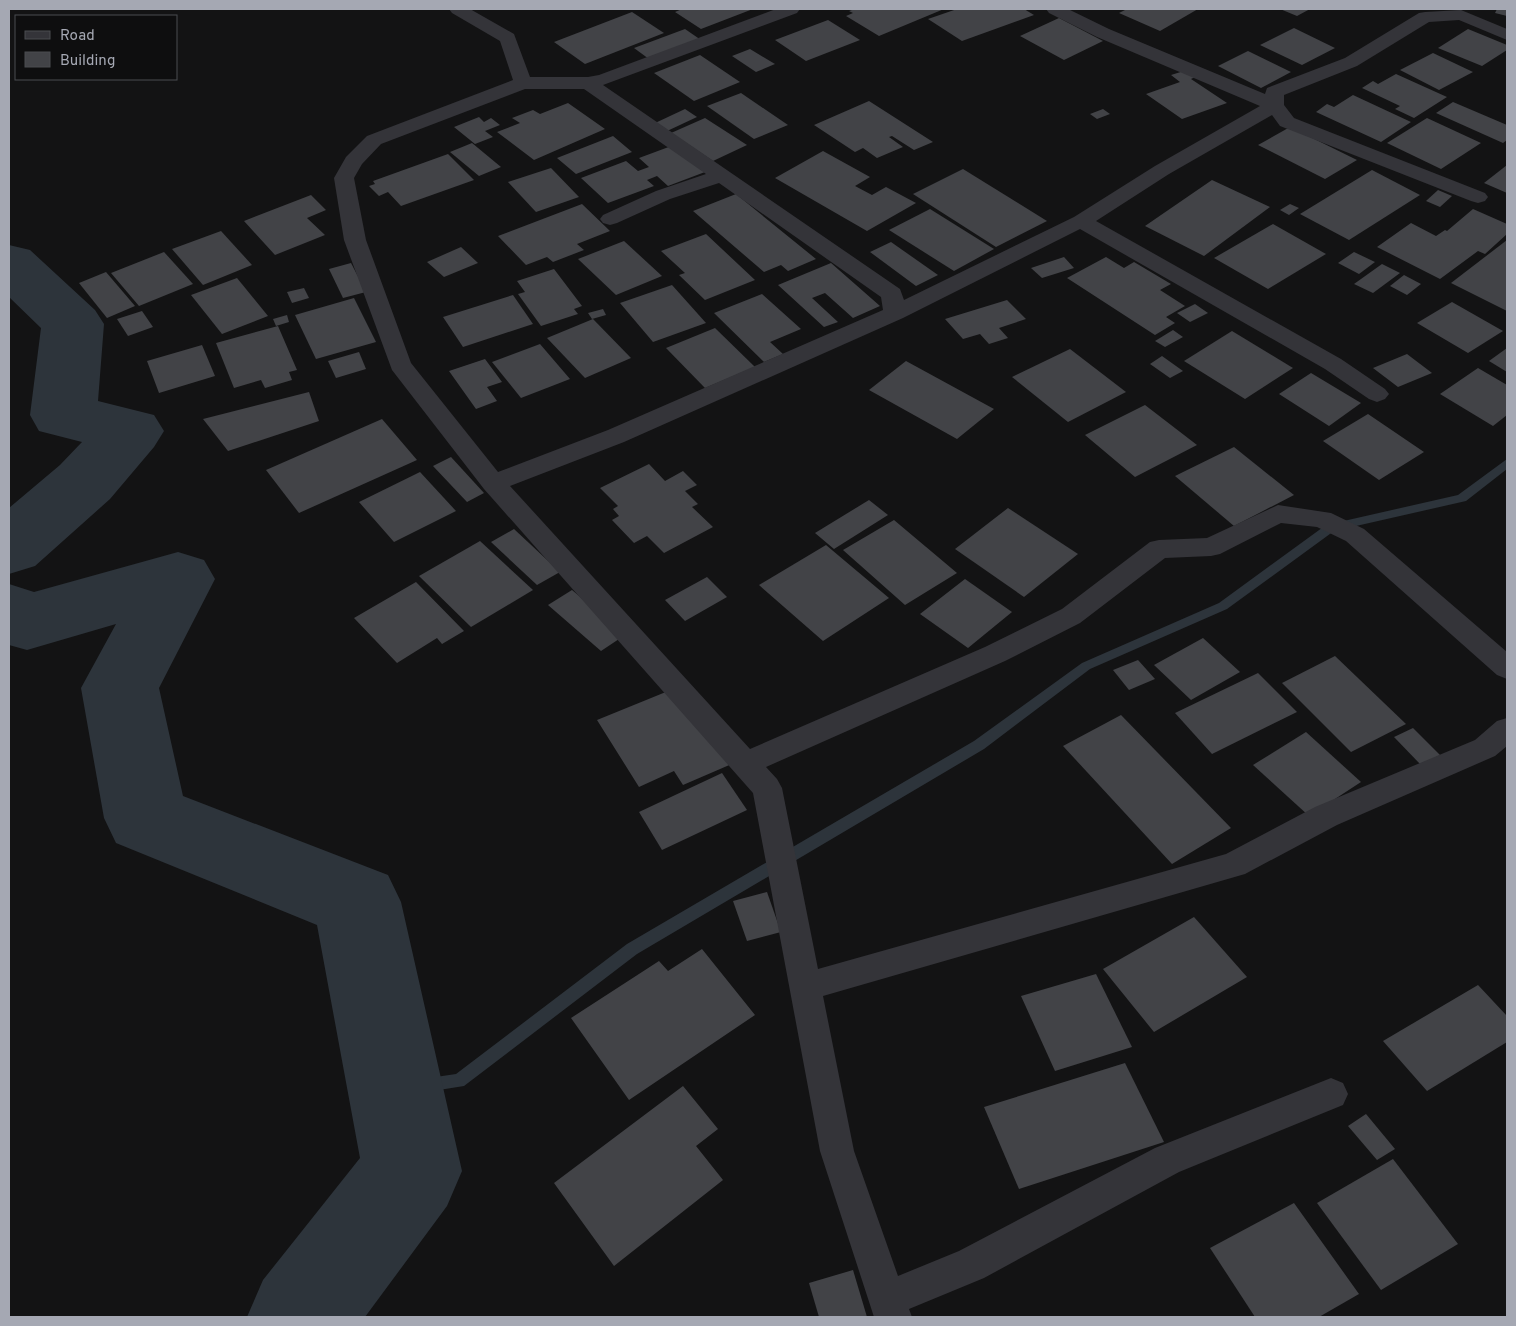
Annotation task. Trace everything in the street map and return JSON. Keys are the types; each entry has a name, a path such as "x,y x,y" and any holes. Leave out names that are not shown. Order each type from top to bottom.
{"street":[{"path":"458,9 508,38 523,83"},
{"path":"791,9 605,79 588,83 523,83 374,140 353,161 344,178 355,240 400,364 493,483 767,788 837,1151 890,1308 1167,1160 1331,1094"},
{"path":"1055,9 1103,33 1275,105"},
{"path":"1478,198 1287,122 1275,105 1274,92 1350,62 1420,13 1461,15 1507,34"},
{"path":"588,83 892,294 895,313"},
{"path":"493,483 616,436 895,313 1080,221 1162,170 1275,105"},
{"path":"610,219 663,195 721,175"},
{"path":"1080,221 1333,364 1377,394"},
{"path":"745,764 994,654 1071,616 1159,549 1212,547 1278,514 1322,520 1355,535 1507,668"},
{"path":"805,987 1234,865 1326,816 1486,748 1507,729"}],"building":[{"path":"682,9 753,9 701,29 675,12"},
{"path":"855,9 944,9 879,36 846,16 853,13 849,11"},
{"path":"957,9 1024,9 1034,15 962,41 928,19"},
{"path":"1127,9 1198,9 1160,31 1119,13"},
{"path":"1280,9 1310,9 1297,16"},
{"path":"1497,9 1507,9 1507,16 1495,13"},
{"path":"632,12 664,33 585,64 554,42"},
{"path":"1059,18 1103,41 1064,60 1020,36"},
{"path":"828,20 860,40 806,61 775,40"},
{"path":"1294,28 1335,48 1302,65 1260,45"},
{"path":"685,29 701,40 649,59 634,48"},
{"path":"1468,29 1507,45 1507,50 1482,66 1438,48"},
{"path":"750,49 775,64 756,72 732,56"},
{"path":"1248,51 1291,72 1261,88 1218,66"},
{"path":"1433,53 1473,72 1439,90 1400,70"},
{"path":"700,55 740,82 694,101 654,73"},
{"path":"1187,70 1197,76 1191,79 1227,103 1182,119 1146,94 1180,82 1171,75"},
{"path":"1396,74 1447,97 1414,118 1395,109 1400,106 1362,88 1373,81 1378,84"},
{"path":"741,93 788,125 754,139 707,106"},
{"path":"1353,95 1411,122 1381,142 1316,112 1327,104 1334,107"},
{"path":"869,101 933,142 914,150 892,136 889,137 903,147 877,158 863,148 855,152 814,125"},
{"path":"1453,102 1507,125 1507,140 1503,143 1436,113"},
{"path":"568,103 605,129 534,160 497,132 520,123 512,118 533,110 540,114"},
{"path":"685,109 697,117 665,132 653,124"},
{"path":"1103,109 1110,114 1097,119 1090,114"},
{"path":"479,117 484,122 491,118 500,125 485,131 493,137 475,144 454,127"},
{"path":"705,118 747,145 713,161 671,133"},
{"path":"1427,118 1481,143 1441,169 1387,143"},
{"path":"1290,127 1357,160 1325,179 1258,145"},
{"path":"613,136 632,152 576,174 557,158"},
{"path":"472,143 501,167 479,176 450,152"},
{"path":"674,145 705,172 668,186 657,176 647,180 654,186 608,203 581,178 626,161 638,171 649,167 639,158"},
{"path":"823,151 870,177 855,186 872,195 886,187 916,203 867,231 775,178"},
{"path":"448,154 474,180 401,206 388,192 379,196 369,186 375,184 373,181"},
{"path":"1507,165 1507,193 1484,183"},
{"path":"551,168 579,197 536,212 508,182"},
{"path":"963,169 1047,221 996,247 913,194"},
{"path":"1372,170 1420,195 1349,240 1300,214"},
{"path":"1212,180 1270,207 1204,256 1145,226"},
{"path":"1438,190 1452,196 1440,207 1426,201"},
{"path":"736,194 816,259 788,271 781,265 764,272 693,211"},
{"path":"311,195 326,210 307,218 325,235 275,255 244,221"},
{"path":"582,204 610,231 577,244 584,250 553,262 547,257 526,265 498,236"},
{"path":"1290,204 1299,208 1289,215 1280,210"},
{"path":"930,209 994,249 954,271 889,230"},
{"path":"1473,209 1507,224 1507,234 1485,254 1478,251 1440,279 1377,247 1411,223 1436,236 1445,230 1447,231"},
{"path":"1273,224 1326,254 1268,289 1214,258"},
{"path":"221,231 252,265 203,285 172,249"},
{"path":"706,234 755,280 705,300 679,275 685,273 661,251"},
{"path":"1507,240 1507,311 1451,283"},
{"path":"624,241 662,276 616,295 578,259"},
{"path":"891,242 938,275 916,286 870,252"},
{"path":"461,247 478,263 444,277 427,262"},
{"path":"164,252 193,284 139,306 111,273"},
{"path":"1354,252 1375,262 1359,274 1338,263"},
{"path":"1064,257 1074,268 1042,278 1031,268"},
{"path":"1106,257 1124,268 1134,262 1171,284 1160,290 1185,306 1166,317 1175,323 1155,335 1067,278"},
{"path":"351,263 366,292 343,298 329,269"},
{"path":"831,263 880,306 853,318 825,293 812,298 838,322 824,327 778,285"},
{"path":"1382,264 1400,273 1373,293 1354,284"},
{"path":"554,269 582,306 574,309 578,314 541,326 518,294 525,292 517,281"},
{"path":"106,272 135,306 107,318 79,283"},
{"path":"1404,275 1421,284 1407,295 1390,286"},
{"path":"237,278 268,316 222,334 191,295"},
{"path":"672,285 706,323 653,342 620,303"},
{"path":"304,288 309,298 292,303 287,292"},
{"path":"762,294 801,329 770,342 783,354 764,362 714,313"},
{"path":"513,295 533,324 463,347 443,317"},
{"path":"354,298 376,342 316,359 295,315"},
{"path":"1007,300 1026,319 999,328 1008,338 989,344 980,334 963,339 945,319"},
{"path":"1452,302 1503,331 1468,353 1417,323"},
{"path":"1195,304 1208,313 1190,322 1177,313"},
{"path":"603,309 606,315 592,319 588,313"},
{"path":"142,311 153,327 128,336 117,319"},
{"path":"287,315 289,322 276,326 273,319"},
{"path":"593,319 631,358 585,378 547,338"},
{"path":"278,326 297,370 289,372 292,380 265,388 261,380 234,388 216,343"},
{"path":"715,328 755,367 705,388 666,348"},
{"path":"1173,330 1183,337 1165,347 1155,341"},
{"path":"1232,331 1293,368 1245,399 1184,361"},
{"path":"540,344 570,379 521,398 492,362"},
{"path":"202,345 215,376 159,393 147,361"},
{"path":"1507,348 1507,372 1489,361"},
{"path":"1070,349 1126,392 1068,422 1012,377"},
{"path":"359,352 366,369 336,378 328,361"},
{"path":"1407,354 1432,373 1398,387 1373,368"},
{"path":"1162,356 1183,371 1170,378 1150,364"},
{"path":"485,359 502,382 487,387 497,401 476,409 449,371"},
{"path":"906,361 994,409 957,439 869,390"},
{"path":"1478,368 1507,385 1507,415 1493,426 1440,394"},
{"path":"1311,373 1361,403 1329,426 1279,394"},
{"path":"309,392 319,421 228,451 203,419"},
{"path":"1145,405 1197,445 1135,477 1085,435"},
{"path":"1368,414 1424,452 1379,480 1323,441"},
{"path":"382,419 417,460 299,513 266,470"},
{"path":"1234,447 1294,495 1234,526 1175,476"},
{"path":"451,457 484,493 467,502 433,466"},
{"path":"649,464 665,481 683,471 697,485 685,491 698,504 692,507 713,527 664,553 647,536 634,543 612,520 619,516 613,509 618,506 600,488"},
{"path":"420,472 456,511 394,542 359,502"},
{"path":"869,500 888,515 834,549 815,533"},
{"path":"1008,508 1078,554 1024,597 955,549"},
{"path":"894,520 957,573 905,605 843,550"},
{"path":"514,529 560,572 537,585 491,542"},
{"path":"480,541 533,590 471,627 419,576"},
{"path":"826,545 889,598 823,641 759,585"},
{"path":"707,577 727,597 685,621 665,600"},
{"path":"965,579 1012,612 968,648 920,614"},
{"path":"416,582 464,631 442,644 437,638 397,663 354,618"},
{"path":"572,590 625,635 601,651 548,605"},
{"path":"1203,638 1240,672 1191,700 1154,665"},
{"path":"1335,656 1406,724 1351,752 1282,683"},
{"path":"1138,660 1155,679 1129,690 1113,670"},
{"path":"1258,673 1297,712 1212,754 1175,713"},
{"path":"683,685 734,763 683,785 674,771 639,787 597,720"},
{"path":"1121,715 1231,828 1172,864 1063,746"},
{"path":"1413,728 1440,755 1421,765 1394,737"},
{"path":"1306,732 1361,782 1309,816 1253,765"},
{"path":"722,773 747,810 662,850 639,812"},
{"path":"767,892 781,932 747,941 733,901"},
{"path":"1194,917 1247,977 1154,1032 1103,969"},
{"path":"702,949 755,1015 629,1100 571,1018 659,961 668,971"},
{"path":"1096,974 1132,1047 1055,1071 1021,996"},
{"path":"1478,985 1507,1016 1507,1042 1427,1091 1383,1041"},
{"path":"1125,1063 1164,1142 1019,1189 984,1107"},
{"path":"683,1086 718,1129 696,1146 723,1180 614,1266 554,1183"},
{"path":"1366,1114 1395,1149 1377,1160 1348,1126"},
{"path":"1393,1159 1458,1244 1381,1290 1317,1203"},
{"path":"1294,1203 1359,1294 1319,1317 1255,1317 1210,1248"},
{"path":"853,1270 867,1317 819,1317 809,1283"}],"waterway":[{"path":"9,263 73,324 63,415 130,431 85,482 9,548"},
{"path":"395,1090 459,1081 632,949 979,745 1086,666 1223,606 1330,528 1462,498 1507,463"},
{"path":"9,612 27,622 178,579 120,688 146,818 357,902 412,1171 300,1317"}]}
